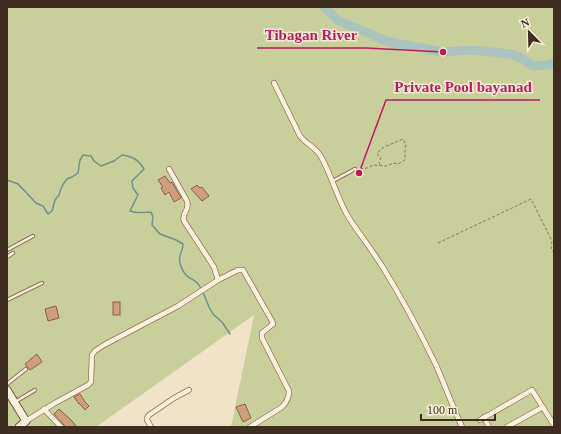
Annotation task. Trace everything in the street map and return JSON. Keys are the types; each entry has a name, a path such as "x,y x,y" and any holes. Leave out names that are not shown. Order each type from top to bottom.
{"street":[{"path":"274,83 300,136 304,142 317,151 332,181 342,206 382,265 412,318 436,366 462,427"},
{"path":"169,169 187,201 188,207 182,217 214,267 218,280"},
{"path":"19,427 44,409 88,385 90,382 92,356 95,351 178,306 218,280 238,270 243,270 272,320 273,324 262,334 262,338 288,391 289,397 282,407 250,427"},
{"path":"7,390 26,421"},
{"path":"151,427 147,420 149,415 189,390"},
{"path":"489,427 482,418 532,390 553,424 547,427"},
{"path":"507,427 542,407"},
{"path":"44,409 61,427"}],"lane":[{"path":"332,181 355,169"},
{"path":"7,250 33,236"},
{"path":"7,258 13,253"},
{"path":"7,300 42,283"},
{"path":"7,384 26,369"},
{"path":"14,403 35,390"}],"path":[{"path":"355,169 367,168 374,165 387,166 394,163 398,164 405,160 406,145 403,139 380,150 377,154 381,158 379,162 380,165"},
{"path":"438,243 531,199 552,240 551,248 554,253"}],"green space":[{"path":"7,7 554,7 554,427 231,427 254,315 96,427 7,427"}],"building":[{"path":"165,176 170,183 172,182 181,198 174,202 169,192 165,195 161,188 163,187 158,180"},
{"path":"197,185 200,188 202,187 209,196 202,201 191,189"},
{"path":"113,302 120,302 120,315 113,315"},
{"path":"56,306 59,318 48,321 45,309"},
{"path":"37,354 42,362 30,370 25,364"},
{"path":"80,394 89,406 85,410 74,397"},
{"path":"245,404 251,418 243,422 236,407"},
{"path":"59,409 77,427 66,427 64,425 54,414"}],"waterway":[{"path":"324,7 339,21 389,42 443,52 472,50 511,54 523,59 533,66 549,65 554,63"},
{"path":"7,180 18,184 36,203 43,206 48,214 52,211 55,200 67,179 78,173 80,160 83,155 91,156 94,161 101,166 114,161 122,155 135,159 144,169 132,181 133,188 138,195 130,211 138,213 151,212 153,217 152,225 160,234 183,244 180,256 182,269 188,277 197,282 201,289"},
{"path":"203,292 213,314 222,322 230,334"}],"place":[{"name":"Tibagan River","path":"443,52"},
{"name":"Private Pool bayanad","path":"359,173"}]}
